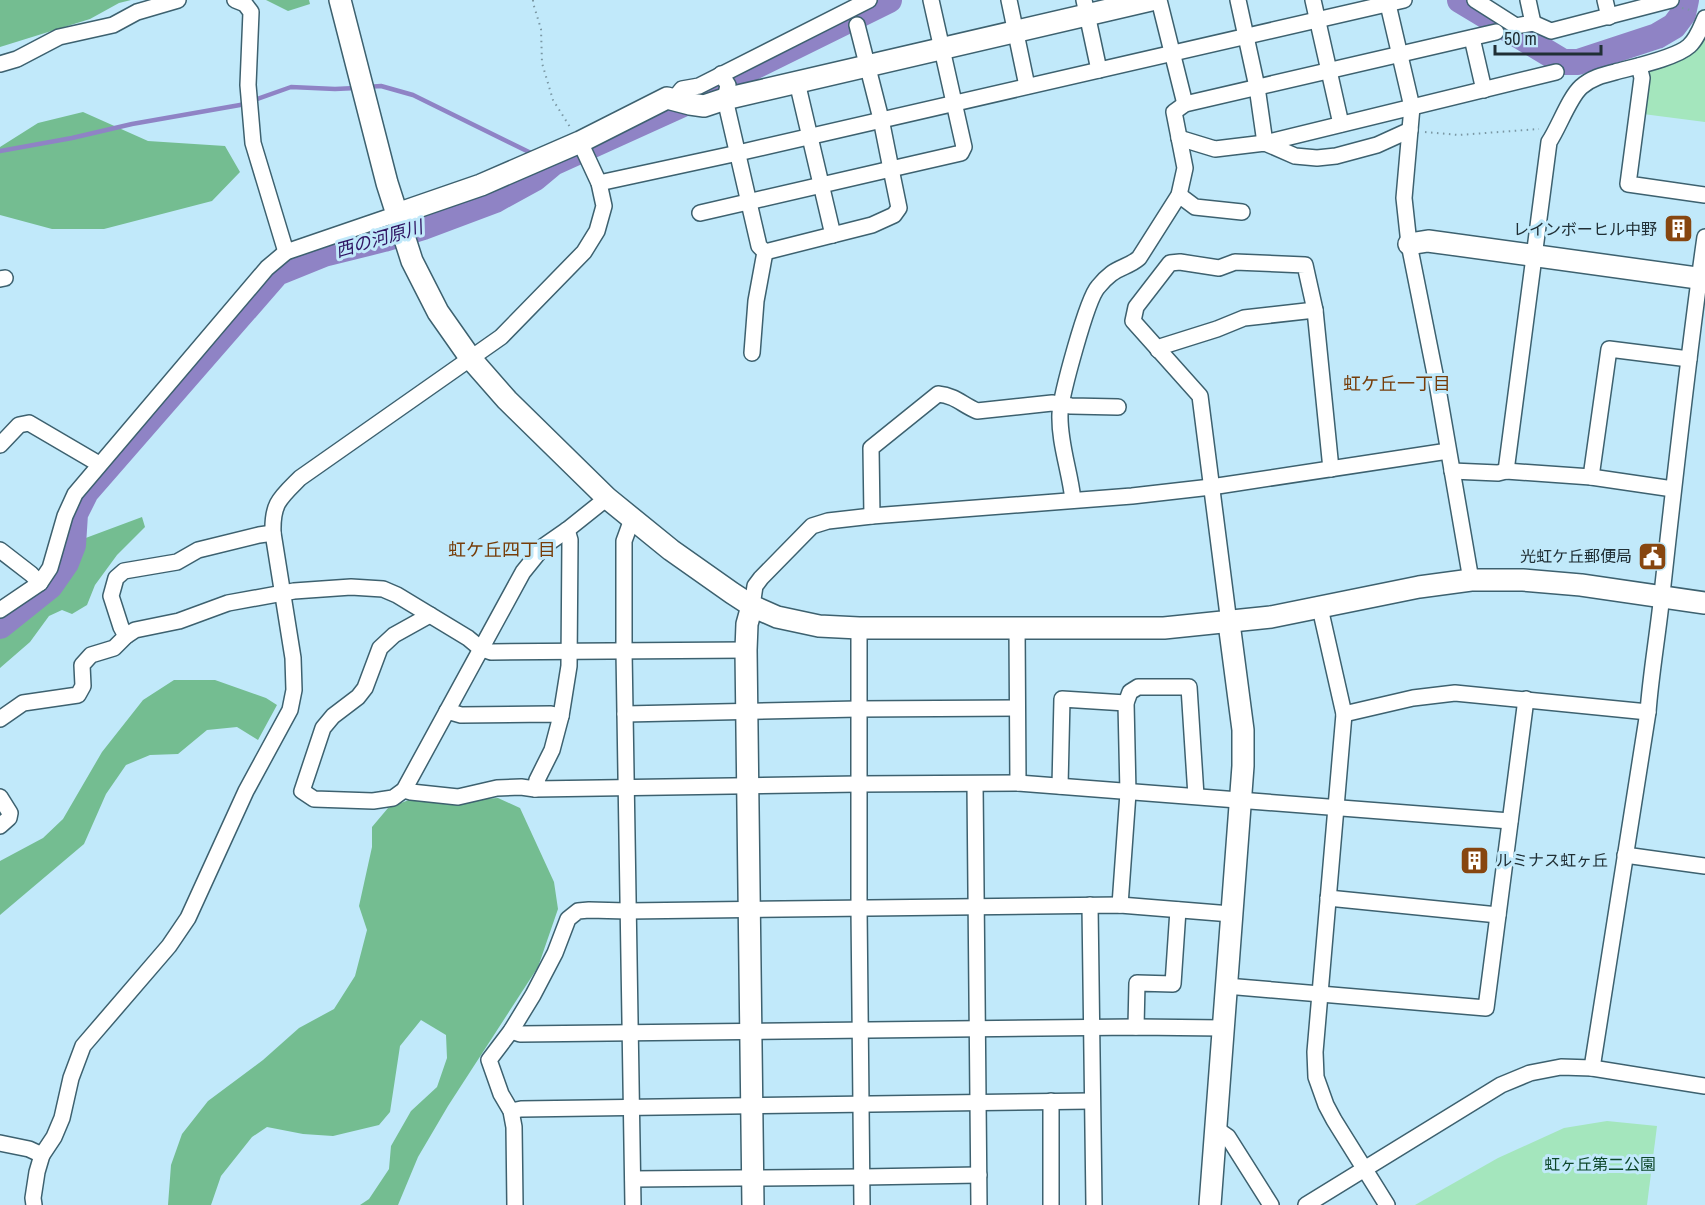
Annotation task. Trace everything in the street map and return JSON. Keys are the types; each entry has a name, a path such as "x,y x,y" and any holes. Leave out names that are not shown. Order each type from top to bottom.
{"street":[{"path":"0,64 17,59 59,38 113,25 137,12 178,0"},
{"path":"235,0 245,4 251,12 248,85 253,143 286,252"},
{"path":"340,0 387,183 412,261 438,312 471,359 507,400 607,498 671,550 752,606 777,616 819,626 1164,628 1271,617 1419,587 1471,580 1558,583 1705,603"},
{"path":"0,610 40,583 50,568 65,516 75,494 267,268 286,252 481,185 580,142 667,98 705,106 725,84 765,53 846,5 869,0"},
{"path":"700,213 961,153 964,147 932,0"},
{"path":"1009,0 1027,86"},
{"path":"725,84 797,82 1016,31 1086,7 1151,0"},
{"path":"1159,0 1185,104"},
{"path":"1238,0 1257,87 1265,143"},
{"path":"1313,0 1341,124"},
{"path":"599,183 809,137 1318,20 1387,2 1404,0"},
{"path":"1475,0 1516,26 1533,23 1551,32 1671,0"},
{"path":"1528,0 1533,23"},
{"path":"1605,0 1609,17"},
{"path":"1387,2 1412,107 1404,198 1409,244 1438,389 1471,580"},
{"path":"1086,7 1099,70"},
{"path":"1506,471 1549,142 1581,87 1595,78 1639,66 1689,46 1705,18"},
{"path":"765,252 872,225 894,215 899,208 881,119 857,25"},
{"path":"1073,500 1062,440 1061,405 1089,303 1096,288 1112,273 1131,265 1139,258 1179,195 1185,168 1174,112 1185,104 1496,32"},
{"path":"1472,38 1484,90"},
{"path":"1639,66 1642,78 1628,184 1705,195"},
{"path":"1179,138 1215,149 1265,143 1556,72"},
{"path":"797,82 833,235"},
{"path":"725,84 759,246 765,252"},
{"path":"1265,143 1295,156 1317,158 1336,156 1377,145 1410,130"},
{"path":"34,1205 37,1172 42,1155 54,1137 62,1118 71,1078 83,1046 169,946 188,918 246,791 290,710 294,690 293,658 272,517 278,500 300,478 501,337 584,252 597,231 604,206 599,183 580,142"},
{"path":"1179,195 1195,207 1242,212"},
{"path":"1592,1068 1647,712 1689,359 1702,278 1705,237"},
{"path":"1409,244 1428,241 1702,278"},
{"path":"752,353 756,301 765,252"},
{"path":"1139,258 1158,276"},
{"path":"1210,1205 1243,766 1243,730 1200,396 1133,321 1136,307 1170,263 1180,262 1219,268 1235,262 1305,265 1315,310 1331,469"},
{"path":"1158,350 1244,318 1315,310"},
{"path":"1591,477 1610,349 1689,359"},
{"path":"872,516 871,447 938,394 952,396 977,411 1052,404 1118,407"},
{"path":"0,445 19,425 28,423 99,464"},
{"path":"753,1205 746,650 747,624 755,586 812,526 828,521 1211,487 1448,451"},
{"path":"1452,471 1498,473 1506,471 1591,477 1673,489"},
{"path":"430,615 393,635 380,648 365,688 323,728 302,791 314,799 373,801 393,798 404,790 523,572 544,546 607,498"},
{"path":"632,519 624,541 624,651 633,1205"},
{"path":"535,789 552,750 561,716 570,653 570,540 567,530"},
{"path":"126,636 111,596 116,578 124,572 177,562 198,550 259,534 273,533"},
{"path":"0,550 40,583"},
{"path":"0,718 23,703 78,695 83,686 82,665 91,655 114,648 135,630 197,616 228,603 282,593 351,586 383,589 397,595 480,648 491,652 746,650"},
{"path":"1320,608 1344,714 1319,994 1315,1052 1316,1077 1334,1120 1388,1205"},
{"path":"1017,627 1018,783"},
{"path":"859,628 862,1205"},
{"path":"1120,905 1128,793 1126,703 1130,692 1138,687 1189,687 1196,796"},
{"path":"1344,714 1413,698 1455,693 1647,712"},
{"path":"1060,786 1062,699 1126,703"},
{"path":"1226,986 1486,1008 1526,699"},
{"path":"625,714 1017,708"},
{"path":"447,711 461,715 552,714 561,716"},
{"path":"975,783 979,1205"},
{"path":"404,790 458,797 497,788 521,787 535,789 1018,783 1510,821"},
{"path":"0,796 10,813 9,818 0,826"},
{"path":"1625,855 1705,866"},
{"path":"1328,898 1498,915"},
{"path":"1090,905 1094,1205"},
{"path":"515,1205 514,1127 511,1111 501,1094 489,1060 512,1031 555,953 568,919 578,911 1120,905 1231,914"},
{"path":"1136,1027 1137,983 1173,984 1178,910"},
{"path":"512,1031 520,1034 1092,1027 1224,1028"},
{"path":"1306,1205 1501,1085 1530,1072 1561,1067 1592,1068 1705,1086"},
{"path":"1051,1101 1051,1205"},
{"path":"511,1111 521,1108 631,1106 1091,1101"},
{"path":"1215,1128 1228,1137 1271,1205"},
{"path":"0,1143 29,1149 42,1155"},
{"path":"633,1179 979,1175"}],"path":[{"path":"533,0 541,29 542,63 553,100 580,142"}],"green space":[{"path":"0,0 131,0 119,3 90,19 0,47"},
{"path":"266,0 309,0 310,4 288,11"},
{"path":"1705,31 1705,122 1643,114 1647,69"},
{"path":"83,112 148,141 225,146 240,172 212,201 104,229 52,229 0,215 0,147 38,123"},
{"path":"142,517 145,527 117,555 95,585 87,605 72,614 62,610 49,616 30,642 0,668 0,632 13,617 51,589 83,539"},
{"path":"174,680 215,680 266,698 277,705 258,740 237,727 207,730 178,754 150,755 126,765 106,794 84,844 0,915 0,861 43,838 63,819 102,752 143,700"},
{"path":"414,798 456,801 498,798 520,808 554,882 558,909 538,967 448,1106 418,1157 398,1205 360,1205 369,1199 389,1169 391,1146 411,1111 437,1087 447,1058 446,1035 421,1020 400,1046 390,1112 379,1125 333,1136 303,1134 267,1127 252,1137 221,1176 211,1205 168,1205 171,1165 182,1134 208,1101 263,1060 299,1028 334,1009 355,976 367,930 359,906 372,847 372,827 388,808"},
{"name":"虹ヶ丘第二公園","path":"1607,1121 1657,1126 1647,1205 1415,1205 1498,1158 1564,1128"}],"waterway":[{"name":"西の河原川","path":"0,626 50,586 66,563 73,545 75,514 86,492 277,273 324,254 423,227 495,200 535,178 553,163 703,95 737,75 889,0"},
{"name":"西の河原川","path":"1460,0 1563,62 1578,62 1657,36 1674,26 1683,14 1686,0"},
{"path":"367,87 381,86 413,95 533,154"},
{"path":"0,151 240,105 291,87 356,88"}],"place":[{"name":"レインボーヒル中野","path":"1678,229"},
{"name":"光虹ケ丘郵便局","path":"1653,556"},
{"name":"ルミナス虹ヶ丘","path":"1475,860"}],"district":[{"name":"虹ケ丘一丁目","path":"1397,384"},
{"name":"虹ケ丘四丁目","path":"502,550"}]}
